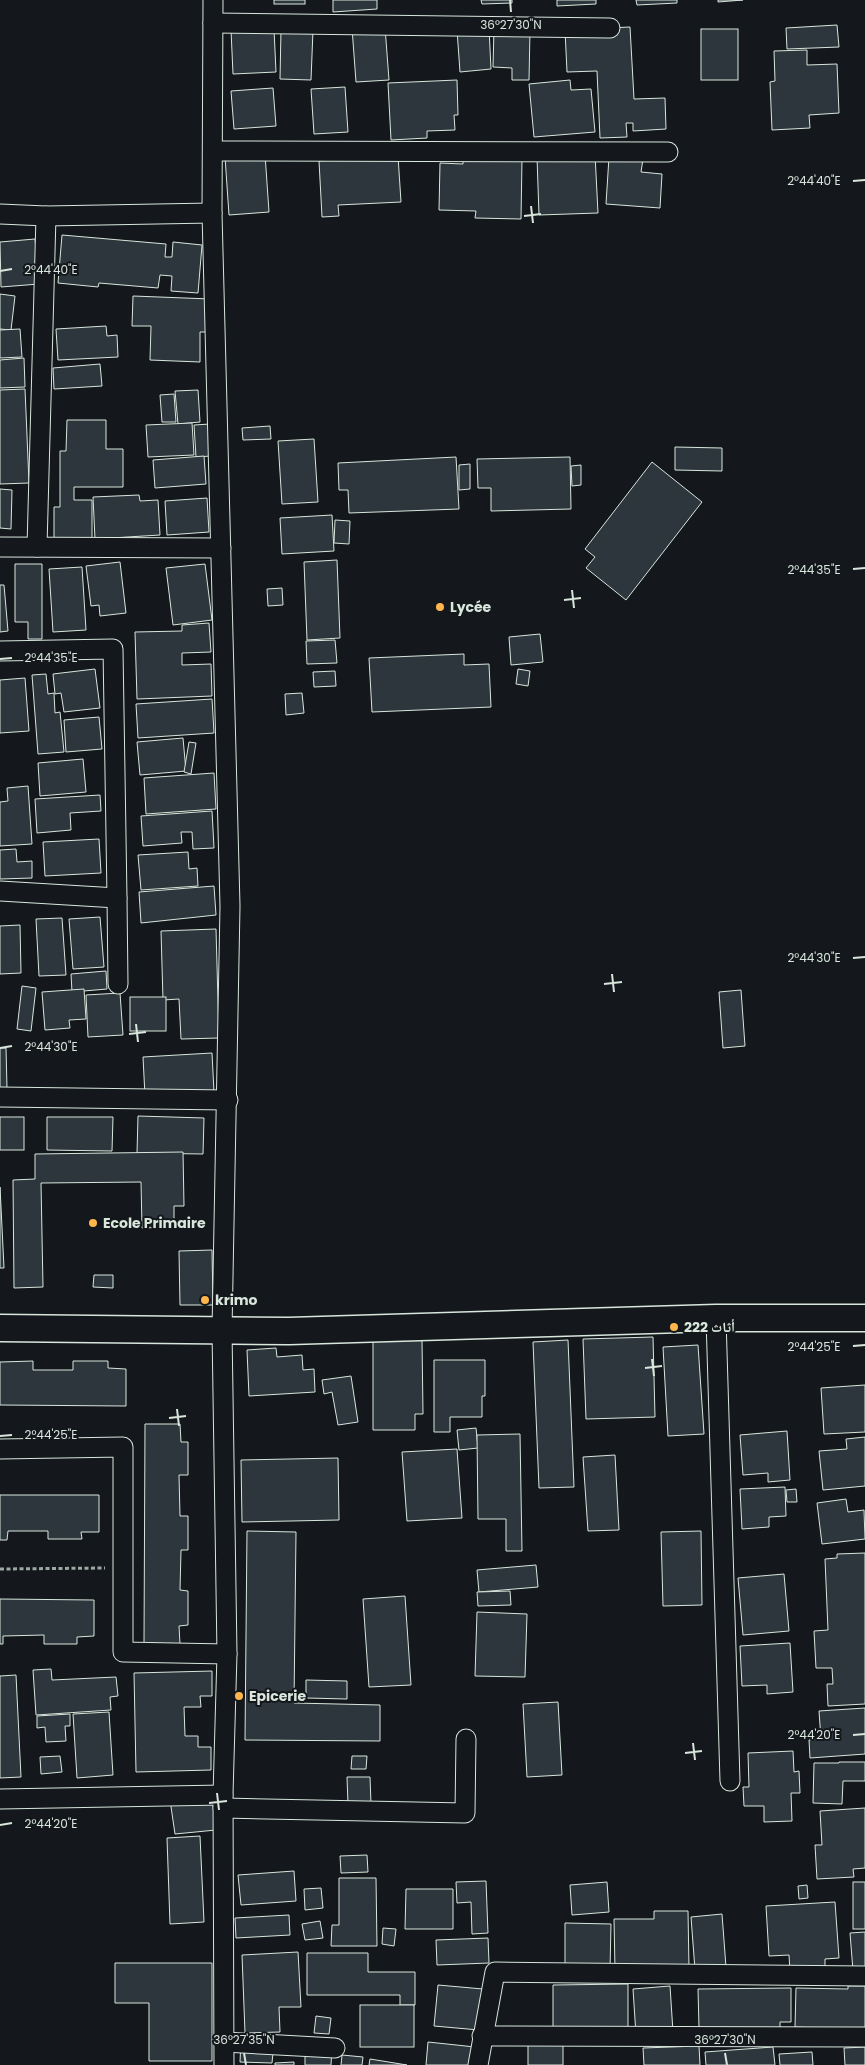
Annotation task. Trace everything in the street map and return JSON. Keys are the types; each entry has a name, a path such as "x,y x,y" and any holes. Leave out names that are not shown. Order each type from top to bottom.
{"main road":[{"path":"0,1328 289,1331 716,1318 865,1318"}],"street":[{"path":"213,0 212,213 230,906 228,1100 222,1330 227,1654 223,1801 224,2065"},
{"path":"213,23 610,28"},
{"path":"213,151 668,152"},
{"path":"0,214 46,216 212,213"},
{"path":"37,547 46,216"},
{"path":"0,547 221,548"},
{"path":"0,651 113,649 118,984"},
{"path":"0,892 117,898"},
{"path":"0,1097 228,1100"},
{"path":"716,1318 730,1781"},
{"path":"0,1449 123,1447 123,1652 227,1654"},
{"path":"0,1799 223,1801 465,1813 466,1740"},
{"path":"478,2065 495,1972 865,1976"},
{"path":"482,2036 865,2037"},
{"path":"224,2042 335,2048"}],"path":[{"path":"0,1569 123,1568"}],"building":[{"path":"274,0 305,0 305,4 274,4"},
{"path":"333,0 377,0 377,9 333,12"},
{"path":"481,0 512,0 512,3 482,4"},
{"path":"557,0 596,0 596,4 557,6"},
{"path":"636,0 677,0 677,3 637,5"},
{"path":"718,0 743,0 718,2"},
{"path":"837,25 839,47 787,49 786,28"},
{"path":"385,27 389,80 356,82 352,28"},
{"path":"630,27 634,99 665,98 666,129 633,131 633,123 626,123 627,137 600,138 597,71 567,72 565,30"},
{"path":"489,28 491,69 460,72 457,30"},
{"path":"274,29 276,72 233,74 231,30"},
{"path":"281,29 313,30 311,80 280,79"},
{"path":"494,29 530,30 529,80 512,80 512,68 493,67"},
{"path":"701,29 738,29 738,80 701,80"},
{"path":"807,50 807,65 837,64 839,113 809,115 810,128 772,130 770,82 775,81 774,51"},
{"path":"457,80 458,115 454,115 455,130 427,131 427,138 391,140 388,83"},
{"path":"570,80 571,90 591,89 595,132 534,137 529,84"},
{"path":"345,87 348,132 314,134 311,89"},
{"path":"273,88 276,126 234,129 231,91"},
{"path":"265,154 269,212 229,215 225,157"},
{"path":"595,154 598,213 539,215 537,157"},
{"path":"398,156 401,202 338,205 339,216 322,217 319,161"},
{"path":"463,157 522,159 521,219 475,218 476,211 439,210 440,163 463,164"},
{"path":"609,157 643,159 641,172 662,174 660,208 606,204"},
{"path":"62,235 166,244 165,257 172,257 173,242 202,245 198,293 171,291 172,276 160,275 158,288 99,283 98,287 58,283"},
{"path":"35,239 39,284 1,287 0,242"},
{"path":"0,294 15,296 11,330 0,329"},
{"path":"133,296 211,299 211,332 200,332 200,362 150,360 151,326 132,326"},
{"path":"106,326 107,336 117,335 118,357 58,360 56,329"},
{"path":"20,329 22,357 0,358 0,330"},
{"path":"24,358 25,387 0,388 0,360"},
{"path":"100,364 102,386 54,389 53,368"},
{"path":"25,389 29,483 0,484 0,390"},
{"path":"198,390 200,422 178,424 175,391"},
{"path":"174,394 176,422 162,422 160,395"},
{"path":"67,420 106,420 106,449 123,449 123,487 74,487 74,500 92,500 92,542 54,542 54,507 60,507 60,451 66,451"},
{"path":"192,423 194,455 148,457 146,425"},
{"path":"210,424 211,456 196,457 194,425"},
{"path":"270,426 271,439 243,440 242,428"},
{"path":"314,439 318,502 282,504 278,441"},
{"path":"675,447 722,448 722,471 675,470"},
{"path":"204,456 206,484 155,488 153,460"},
{"path":"456,457 459,509 349,513 348,490 339,490 338,463"},
{"path":"570,457 571,509 491,511 491,488 478,488 477,459"},
{"path":"652,462 702,502 626,600 586,568 595,557 585,549"},
{"path":"470,464 470,489 459,490 459,465"},
{"path":"581,465 581,485 572,486 571,466"},
{"path":"0,489 12,490 11,529 0,528"},
{"path":"139,495 140,501 158,500 160,535 95,539 93,497"},
{"path":"207,498 209,532 167,535 165,501"},
{"path":"332,515 334,551 282,554 280,518"},
{"path":"335,520 350,521 349,544 334,543"},
{"path":"337,560 340,638 307,640 304,562"},
{"path":"120,562 126,613 100,616 99,605 91,606 86,566"},
{"path":"15,564 42,564 42,639 28,639 28,622 15,622"},
{"path":"205,564 212,620 173,625 166,568"},
{"path":"82,567 86,630 53,632 49,569"},
{"path":"0,585 4,585 8,631 0,632"},
{"path":"282,588 283,605 268,606 267,589"},
{"path":"209,623 211,652 182,653 182,665 211,664 212,696 137,699 135,632 182,631 182,625"},
{"path":"540,634 543,662 511,665 509,637"},
{"path":"335,640 337,663 307,664 306,641"},
{"path":"464,654 464,665 489,664 491,707 372,712 369,658"},
{"path":"95,669 100,708 64,712 61,693 55,694 53,674"},
{"path":"518,669 530,671 528,686 516,684"},
{"path":"335,671 336,686 314,687 313,672"},
{"path":"46,674 48,694 54,693 55,713 60,712 64,752 38,754 32,675"},
{"path":"25,678 29,731 0,733 0,680"},
{"path":"302,693 304,713 286,715 285,694"},
{"path":"212,699 214,733 138,738 136,704"},
{"path":"99,717 102,749 66,752 64,720"},
{"path":"183,738 186,771 140,775 137,742"},
{"path":"189,742 196,743 191,774 184,772"},
{"path":"83,759 86,792 40,796 38,763"},
{"path":"214,773 216,809 146,814 144,778"},
{"path":"28,786 32,844 0,846 0,802 8,801 7,788"},
{"path":"100,795 101,811 70,813 71,830 37,833 35,799"},
{"path":"212,811 214,848 193,849 192,832 181,832 182,843 143,846 141,816"},
{"path":"99,839 101,873 45,876 43,842"},
{"path":"16,849 17,862 32,861 32,878 0,879 0,850"},
{"path":"188,852 189,869 197,868 198,886 141,890 138,855"},
{"path":"214,886 216,915 141,923 139,892"},
{"path":"100,917 104,967 73,969 69,919"},
{"path":"62,918 66,975 39,976 36,919"},
{"path":"20,925 21,973 0,974 0,926"},
{"path":"216,929 219,1038 181,1039 179,999 163,1000 161,931"},
{"path":"106,971 107,989 72,992 71,974"},
{"path":"22,986 36,988 31,1031 17,1029"},
{"path":"84,989 86,1019 69,1020 70,1028 45,1030 42,992"},
{"path":"741,990 745,1046 723,1048 719,992"},
{"path":"120,993 123,1035 88,1037 86,995"},
{"path":"130,997 166,997 166,1031 130,1031"},
{"path":"0,1048 6,1048 7,1088 0,1088"},
{"path":"212,1053 214,1092 145,1096 143,1057"},
{"path":"138,1116 204,1118 203,1154 137,1153"},
{"path":"0,1117 24,1117 24,1150 0,1150"},
{"path":"47,1117 113,1117 112,1151 47,1150"},
{"path":"183,1152 184,1206 174,1206 174,1227 142,1228 141,1182 41,1183 43,1287 14,1288 13,1180 35,1179 35,1154"},
{"path":"0,1187 4,1268 0,1268"},
{"path":"212,1250 213,1305 180,1305 179,1251"},
{"path":"94,1275 113,1275 113,1288 93,1287"},
{"path":"653,1337 655,1417 586,1419 583,1339"},
{"path":"373,1340 422,1340 423,1414 415,1414 415,1430 373,1430"},
{"path":"568,1340 574,1487 539,1488 533,1342"},
{"path":"698,1345 704,1434 668,1436 663,1347"},
{"path":"276,1348 277,1357 302,1355 303,1370 314,1369 315,1392 249,1396 247,1350"},
{"path":"434,1360 485,1360 485,1396 482,1396 482,1417 450,1417 450,1432 434,1432"},
{"path":"33,1361 33,1370 73,1370 73,1361 108,1361 108,1368 126,1369 126,1406 0,1405 0,1362"},
{"path":"351,1376 358,1422 338,1425 332,1392 324,1394 322,1380"},
{"path":"865,1385 865,1432 824,1434 821,1388"},
{"path":"145,1424 180,1424 181,1442 188,1442 188,1475 179,1475 180,1516 188,1516 188,1550 181,1550 180,1590 188,1591 188,1625 179,1626 180,1644 144,1643"},
{"path":"476,1428 478,1448 459,1450 457,1430"},
{"path":"787,1431 790,1480 768,1482 768,1473 743,1475 740,1435"},
{"path":"520,1434 522,1551 506,1551 506,1519 478,1519 477,1435"},
{"path":"865,1437 865,1486 823,1490 819,1451 847,1449 846,1439"},
{"path":"457,1449 462,1518 407,1521 402,1452"},
{"path":"615,1455 619,1530 588,1531 583,1457"},
{"path":"338,1458 339,1520 242,1522 241,1460"},
{"path":"785,1487 786,1516 769,1517 769,1527 742,1529 740,1489"},
{"path":"796,1489 797,1502 787,1502 786,1490"},
{"path":"0,1495 99,1495 99,1532 81,1532 82,1539 48,1539 48,1531 8,1531 7,1540 0,1540"},
{"path":"846,1499 848,1512 864,1510 865,1539 822,1544 817,1503"},
{"path":"247,1531 296,1532 294,1703 380,1705 380,1741 245,1740"},
{"path":"701,1531 702,1605 663,1606 661,1532"},
{"path":"865,1553 865,1704 828,1706 827,1684 833,1684 832,1668 816,1668 814,1631 828,1630 825,1559 837,1558 837,1554"},
{"path":"536,1565 538,1587 479,1592 477,1570"},
{"path":"784,1574 789,1631 743,1635 738,1578"},
{"path":"510,1591 511,1605 478,1606 477,1592"},
{"path":"405,1596 411,1685 369,1687 363,1599"},
{"path":"0,1599 94,1600 94,1636 77,1637 77,1644 44,1644 44,1635 3,1636 3,1644 0,1644"},
{"path":"477,1612 527,1614 525,1677 475,1676"},
{"path":"790,1643 793,1692 767,1694 767,1685 742,1686 740,1646"},
{"path":"51,1669 52,1680 116,1677 118,1696 110,1697 111,1710 36,1715 33,1670"},
{"path":"212,1671 212,1696 200,1696 201,1707 184,1707 185,1736 198,1736 198,1747 211,1747 211,1770 136,1772 134,1673"},
{"path":"16,1675 21,1777 0,1778 0,1676"},
{"path":"306,1680 347,1681 347,1699 306,1698"},
{"path":"558,1702 562,1775 527,1777 523,1704"},
{"path":"865,1708 865,1754 810,1758 809,1740 821,1739 819,1711"},
{"path":"109,1712 113,1775 77,1778 73,1714"},
{"path":"70,1714 70,1726 65,1726 66,1741 46,1742 45,1727 37,1728 37,1716"},
{"path":"793,1751 794,1772 799,1771 800,1793 791,1793 792,1821 764,1822 764,1806 744,1806 743,1787 749,1787 748,1753"},
{"path":"60,1756 62,1772 41,1774 40,1757"},
{"path":"352,1756 367,1756 366,1769 351,1769"},
{"path":"865,1762 865,1781 843,1781 842,1804 813,1803 814,1763"},
{"path":"347,1777 370,1777 371,1804 348,1804"},
{"path":"212,1795 216,1830 175,1834 170,1800"},
{"path":"865,1808 865,1868 853,1869 854,1877 817,1879 815,1845 822,1845 820,1811"},
{"path":"200,1836 204,1922 170,1924 167,1838"},
{"path":"367,1855 368,1872 341,1873 340,1856"},
{"path":"294,1871 296,1901 241,1905 238,1875"},
{"path":"339,1878 376,1878 377,1946 331,1946 332,1925 339,1925"},
{"path":"486,1881 488,1933 472,1934 471,1902 457,1903 456,1882"},
{"path":"607,1882 609,1912 572,1915 570,1885"},
{"path":"853,1882 865,1882 865,1929 853,1929"},
{"path":"807,1885 808,1898 799,1899 798,1886"},
{"path":"321,1888 323,1908 305,1910 304,1889"},
{"path":"406,1889 453,1889 453,1929 405,1929"},
{"path":"835,1902 839,1958 825,1959 825,1970 790,1972 789,1955 769,1956 766,1906"},
{"path":"654,1911 688,1911 689,1969 615,1970 614,1919 654,1919"},
{"path":"722,1914 726,1967 695,1970 691,1917"},
{"path":"289,1915 290,1935 236,1938 235,1918"},
{"path":"320,1921 323,1938 305,1940 302,1924"},
{"path":"565,1923 611,1924 610,1970 565,1969"},
{"path":"383,1928 396,1929 394,1946 382,1944"},
{"path":"865,1932 865,1970 853,1971 850,1933"},
{"path":"488,1938 489,1963 437,1965 436,1940"},
{"path":"298,1952 301,2007 279,2007 280,2032 245,2033 242,1955"},
{"path":"307,1953 368,1953 368,1972 415,1972 415,2005 400,2005 400,1995 307,1995"},
{"path":"115,1963 212,1963 212,2061 149,2061 149,2003 115,2003"},
{"path":"628,1984 628,2033 553,2031 553,1985"},
{"path":"438,1985 483,1989 479,2030 434,2026"},
{"path":"670,1986 673,2032 636,2035 633,1989"},
{"path":"848,1986 865,1986 865,2034 795,2027 796,1988 848,1989"},
{"path":"791,1988 791,2022 780,2022 780,2034 699,2028 698,1989"},
{"path":"360,2005 414,2005 414,2047 360,2047"},
{"path":"316,2016 331,2018 329,2034 314,2033"},
{"path":"241,2040 274,2042 272,2063 240,2062"},
{"path":"428,2042 475,2047 473,2065 426,2065"},
{"path":"528,2043 563,2043 563,2065 528,2065"},
{"path":"699,2046 700,2065 644,2065 643,2048"},
{"path":"305,2047 332,2048 331,2065 305,2065"},
{"path":"773,2047 775,2065 706,2065 705,2052"},
{"path":"865,2047 865,2065 845,2065 844,2048"},
{"path":"812,2052 813,2065 780,2065 779,2054"},
{"path":"342,2055 363,2057 362,2065 341,2065"},
{"path":"370,2059 407,2065 369,2065"},
{"path":"294,2062 294,2065 275,2065 275,2063"}],"place":[{"name":"Lycée","path":"440,607"},
{"name":"Ecole Primaire","path":"93,1223"},
{"name":"krimo","path":"205,1300"},
{"name":"أثاث 222","path":"674,1327"},
{"name":"Epicerie","path":"239,1696"}]}
